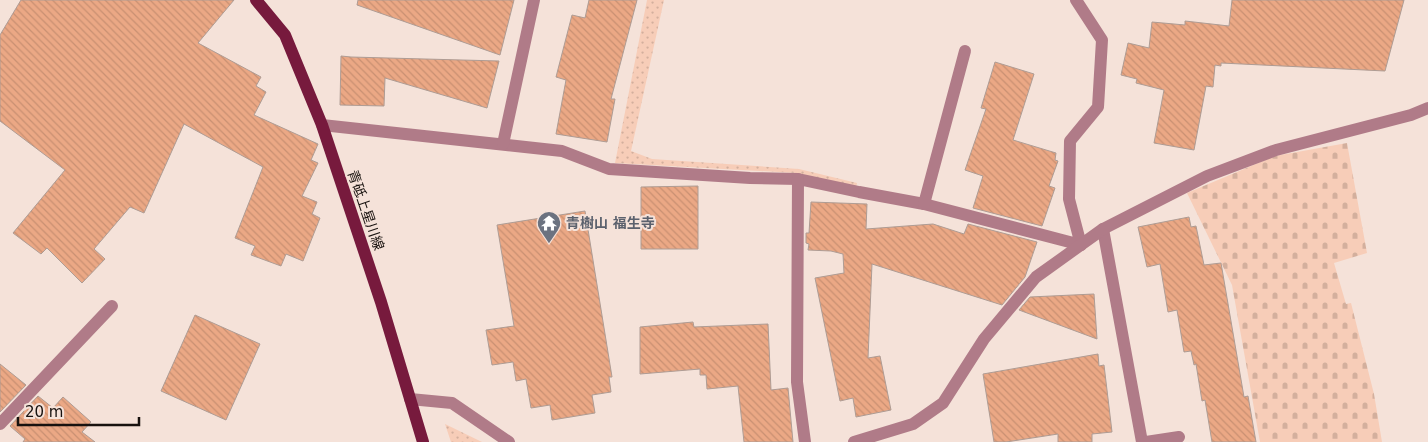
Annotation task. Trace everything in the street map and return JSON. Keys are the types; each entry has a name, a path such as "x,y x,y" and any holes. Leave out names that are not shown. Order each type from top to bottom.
{"main road":[{"name":"青砥上星川線","path":"256,0 285,35 322,125 381,302 423,442"}],"street":[{"path":"503,144 534,0"},
{"path":"1076,0 1102,40 1098,108 1070,141 1069,199 1081,245"},
{"path":"924,204 966,51"},
{"path":"854,442 913,424 943,403 984,339 1036,277 1103,229 1207,176 1276,150 1411,115 1428,108"},
{"path":"322,125 562,151 609,169 750,178 798,179 924,204 1081,245"},
{"path":"798,179 797,382 805,442"},
{"path":"1103,229 1144,442 1179,437"},
{"path":"0,424 112,306"},
{"path":"410,399 452,403 509,442"}],"green space":[{"path":"647,0 664,0 631,151 652,159 799,169 857,183 856,188 796,173 615,163"},
{"path":"1347,143 1367,253 1334,263 1346,304 1351,303 1374,394 1382,442 1260,442 1232,285 1187,193 1275,156"},
{"path":"445,424 482,442 451,442"}],"building":[{"path":"21,0 234,0 198,43 261,77 256,86 266,92 254,115 318,144 311,160 318,163 302,196 317,202 312,214 320,218 303,261 286,254 281,266 251,255 255,246 235,238 263,167 184,124 144,213 130,207 94,249 105,259 82,283 47,248 41,254 13,233 65,170 0,121 0,35"},
{"path":"358,0 514,0 500,55 357,5"},
{"path":"589,0 637,0 611,99 615,99 607,142 556,134 566,80 556,77 572,15 585,18"},
{"path":"1232,0 1404,0 1385,71 1221,63 1221,66 1215,65 1213,87 1206,86 1194,150 1154,143 1164,90 1136,83 1137,79 1121,75 1128,43 1149,48 1152,22 1185,25 1185,21 1229,26"},
{"path":"341,56 499,61 487,108 385,78 384,106 340,105"},
{"path":"995,62 1034,74 1013,140 1056,153 1055,160 1058,161 1049,186 1055,188 1042,226 973,208 983,176 965,170 986,109 981,108"},
{"path":"698,186 698,249 641,249 641,187"},
{"path":"811,202 867,204 866,229 933,224 964,234 968,224 1037,242 1025,277 1002,305 872,264 868,358 880,356 891,410 856,417 853,398 840,401 815,278 844,273 843,254 831,251 808,250 809,244 806,243 806,233 809,233"},
{"path":"585,211 612,377 609,377 611,392 592,395 595,413 552,420 550,405 531,408 526,379 516,381 513,362 492,365 486,330 514,326 497,225"},
{"path":"1189,217 1191,227 1196,226 1204,265 1221,263 1244,397 1248,396 1256,442 1212,442 1205,400 1202,401 1196,364 1194,365 1191,351 1184,352 1177,310 1168,312 1160,264 1147,267 1138,227"},
{"path":"1094,294 1097,339 1019,310 1030,297"},
{"path":"195,315 260,344 226,420 161,391"},
{"path":"693,322 694,327 768,324 771,390 788,388 793,442 744,442 738,386 707,389 706,375 700,375 700,369 640,374 640,327"},
{"path":"1098,354 1099,366 1104,365 1112,432 1092,434 1092,442 1058,442 1058,434 994,442 983,374"},
{"path":"0,364 26,385 0,412"},
{"path":"38,396 53,408 63,397 91,422 82,432 95,442 23,442 25,439 10,426"}],"place":[{"name":"青樹山 福生寺","path":"549,244"}]}
